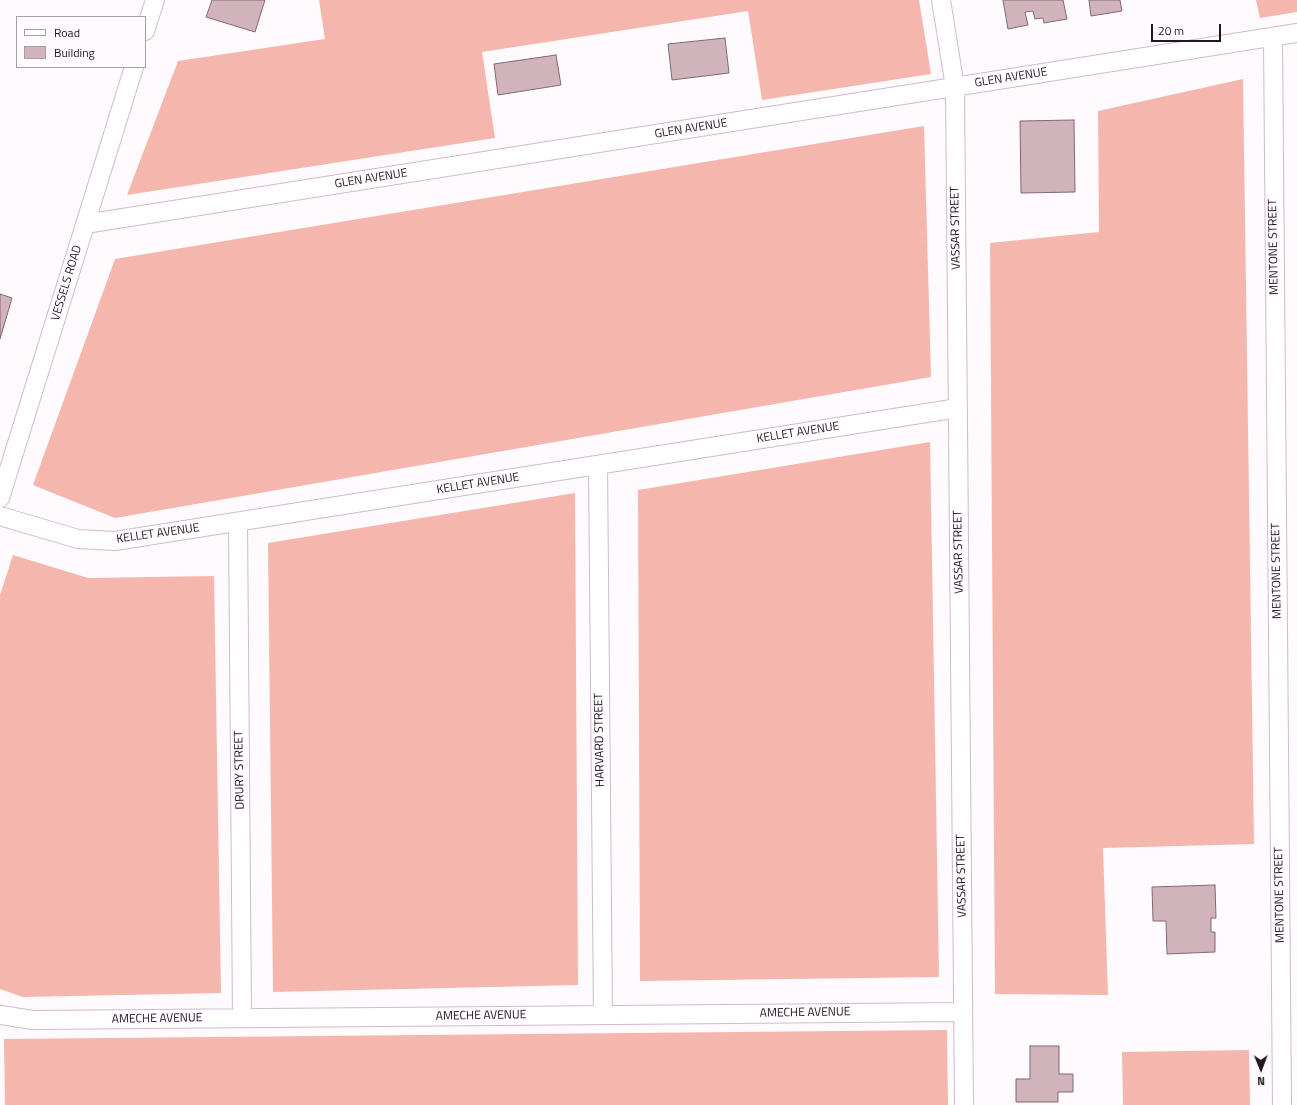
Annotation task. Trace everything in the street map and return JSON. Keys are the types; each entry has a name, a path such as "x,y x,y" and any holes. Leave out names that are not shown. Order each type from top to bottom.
{"street":[{"path":"146,28 154,0"},
{"name":"VASSAR STREET","path":"941,0 955,87 964,1105"},
{"name":"GLEN AVENUE","path":"85,224 1297,33"},
{"name":"MENTONE STREET","path":"1272,37 1282,1105"},
{"name":"VESSELS ROAD","path":"0,498 134,68"},
{"name":"KELLET AVENUE","path":"0,516 78,539 115,541 958,408"},
{"name":"HARVARD STREET","path":"598,465 603,1015"},
{"name":"DRURY STREET","path":"238,522 242,1018"},
{"name":"AMECHE AVENUE","path":"0,1015 33,1020 963,1012"}],"shaded area":[{"path":"319,0 919,0 931,74 762,100 748,11 482,52 495,138 127,195 178,61 325,39"},
{"path":"1256,0 1297,0 1297,12 1260,18"},
{"path":"1243,79 1254,844 1103,848 1108,995 995,994 990,243 1099,232 1098,111"},
{"path":"924,126 931,377 115,518 33,485 115,259"},
{"path":"930,442 939,977 640,981 638,490"},
{"path":"575,493 578,985 273,992 268,543"},
{"path":"13,555 88,578 214,576 221,993 23,997 0,989 0,595"},
{"path":"947,1030 948,1105 5,1105 4,1039"},
{"path":"1249,1050 1250,1105 1123,1105 1122,1052"}],"building":[{"path":"212,0 265,0 255,32 206,17"},
{"path":"1003,0 1063,0 1067,19 1044,23 1043,18 1035,19 1033,11 1025,12 1028,25 1008,29"},
{"path":"1089,0 1120,0 1122,11 1091,16"},
{"path":"725,38 729,73 672,80 668,44"},
{"path":"556,55 561,85 498,95 494,64"},
{"path":"1074,120 1075,192 1021,193 1020,121"},
{"path":"0,294 12,298 0,339"},
{"path":"1215,885 1216,918 1211,918 1211,932 1215,932 1215,952 1167,954 1166,921 1153,921 1152,887"},
{"path":"1030,1046 1059,1046 1059,1074 1073,1074 1073,1092 1058,1092 1058,1102 1016,1102 1016,1079 1030,1079"}]}
